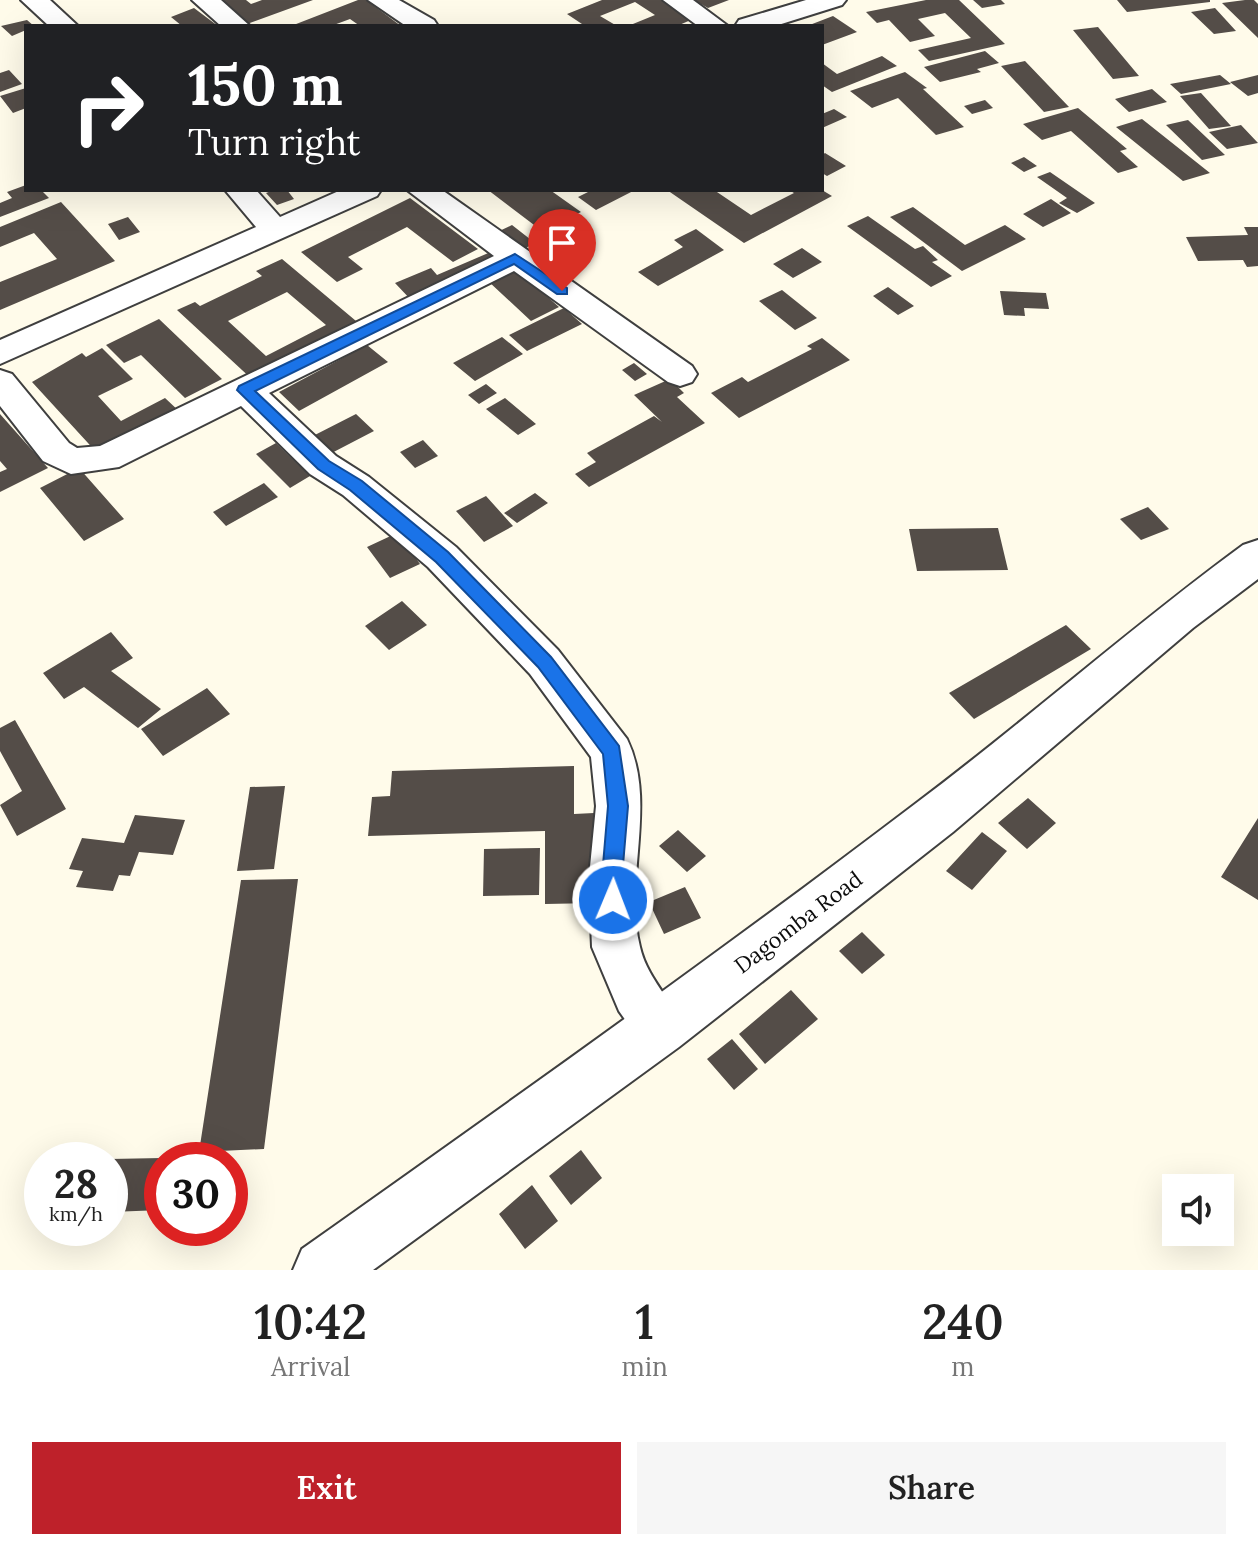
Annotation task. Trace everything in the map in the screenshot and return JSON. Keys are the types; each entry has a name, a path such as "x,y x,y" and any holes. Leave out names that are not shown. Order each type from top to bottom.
{"street":[{"path":"34,0 63,24"},
{"path":"205,0 235,24"},
{"path":"381,0 422,24"},
{"path":"676,0 712,24"},
{"path":"755,24 833,0"},
{"path":"242,192 274,229"},
{"path":"4,345 361,192"},
{"path":"425,192 680,374"},
{"path":"0,382 56,452 71,461 106,458 515,258"},
{"path":"245,390 323,465 356,486 442,557 544,662 612,752 618,806 612,877 616,947 636,995 660,1028"},
{"name":"Dagomba Road","path":"323,1270 660,1028 936,817 1178,616 1258,556"}],"building":[{"path":"217,0 246,0 251,4 262,0 313,0 247,24"},
{"path":"358,0 366,0 398,24 357,24 350,19 336,24 296,24"},
{"path":"602,0 662,0 693,19 682,24 633,24 655,15 635,2 600,16 614,24 582,24 567,14"},
{"path":"694,0 729,0 708,8"},
{"path":"926,0 959,0 1005,44 929,61 918,50 971,38 945,13 918,19 935,36 910,42 889,20 877,23 866,12"},
{"path":"973,0 1001,0 1005,4 982,8"},
{"path":"1117,0 1210,0 1210,2 1127,12"},
{"path":"1254,0 1258,4 1258,38 1222,3"},
{"path":"194,8 215,24 180,24 171,17"},
{"path":"1215,8 1236,31 1214,34 1191,12"},
{"path":"833,16 857,32 824,44 824,24 812,24"},
{"path":"27,20 32,24 24,24 24,31 12,36 1,26"},
{"path":"1098,27 1139,76 1113,79 1073,30"},
{"path":"985,51 999,63 977,69 981,72 940,82 924,67"},
{"path":"882,56 897,66 832,92 824,86 824,64 837,74"},
{"path":"1025,61 1069,107 1044,112 1001,66"},
{"path":"9,70 22,84 0,92 0,73"},
{"path":"905,72 927,88 923,89 964,127 936,135 898,98 872,108 850,91"},
{"path":"1220,75 1231,84 1181,94 1170,84"},
{"path":"1258,75 1258,93 1248,96 1230,82"},
{"path":"24,89 24,109 13,113 0,96"},
{"path":"1152,89 1167,102 1129,112 1115,99"},
{"path":"1201,93 1231,126 1209,129 1180,96"},
{"path":"985,100 993,108 972,114 964,106"},
{"path":"1078,108 1127,149 1120,151 1138,167 1118,173 1071,131 1042,140 1023,124"},
{"path":"834,109 847,117 824,127 824,113"},
{"path":"1142,119 1210,173 1183,181 1116,127"},
{"path":"1188,120 1225,155 1202,160 1166,125"},
{"path":"1241,125 1258,143 1227,149 1209,132"},
{"path":"824,154 846,166 827,176 824,174"},
{"path":"1024,157 1037,166 1024,172 1011,163"},
{"path":"1050,172 1095,203 1077,213 1059,203 1067,198 1037,177"},
{"path":"24,186 24,192 43,192 49,198 0,217 0,203 12,198 7,192"},
{"path":"824,191 832,196 744,243 670,192 717,192 751,215 792,192"},
{"path":"289,192 294,199 277,205 266,193"},
{"path":"491,192 553,192 581,212 542,231"},
{"path":"588,192 631,192 596,210 578,197"},
{"path":"410,198 478,249 453,262 407,227 348,257 363,269 337,282 301,252"},
{"path":"1051,199 1071,213 1043,227 1023,214"},
{"path":"61,202 115,261 0,310 0,282 57,259 34,233 0,247 0,227"},
{"path":"913,207 965,245 1005,225 1026,239 962,271 890,217"},
{"path":"868,216 915,249 923,246 938,260 932,262 952,276 931,287 847,226"},
{"path":"128,217 140,232 119,240 108,224"},
{"path":"512,225 535,243 518,252 495,233"},
{"path":"1244,227 1258,227 1258,266 1247,267 1243,260 1198,261 1186,237 1248,235"},
{"path":"696,229 724,250 658,286 638,272 683,247 674,240"},
{"path":"802,248 822,262 793,278 773,264"},
{"path":"493,251 504,262 412,301 395,283 431,268 437,275"},
{"path":"282,259 362,326 255,382 177,310 195,302 200,306 262,276 256,271","holes":["287,292 326,325 266,356 228,321"]},
{"path":"515,268 559,307 531,321 488,281"},
{"path":"888,287 914,306 898,315 873,296"},
{"path":"782,290 817,318 795,330 759,301"},
{"path":"1000,291 1046,293 1049,309 1024,308 1025,316 1004,315"},
{"path":"564,308 582,324 527,351 509,335"},
{"path":"159,319 222,379 185,398 141,355 124,363 106,345"},
{"path":"502,337 523,354 475,381 453,363"},
{"path":"822,338 850,360 739,418 711,393 742,377 748,382 812,349 807,346"},
{"path":"367,345 388,362 299,411 279,392"},
{"path":"102,348 133,379 98,396 121,421 165,398 180,412 99,455 32,382 82,353 86,357"},
{"path":"634,363 647,374 635,381 622,370"},
{"path":"670,379 684,393 677,397 705,423 589,487 575,474 596,462 587,453 654,416 662,422 634,395"},
{"path":"486,384 497,393 479,404 468,395"},
{"path":"505,398 536,424 518,435 486,409"},
{"path":"0,414 48,468 0,492 0,472 7,469 0,461"},
{"path":"356,414 374,431 324,457 307,439"},
{"path":"423,440 438,456 415,468 400,452"},
{"path":"276,443 310,476 290,488 256,454"},
{"path":"79,468 124,519 84,541 40,488"},
{"path":"264,483 278,497 226,526 213,512"},
{"path":"535,493 548,503 517,523 504,513"},
{"path":"486,496 513,526 484,542 456,511"},
{"path":"1148,507 1169,529 1141,540 1120,519"},
{"path":"998,528 1008,570 917,571 909,529"},
{"path":"397,533 420,564 390,578 367,547"},
{"path":"402,601 427,625 389,650 365,626"},
{"path":"1066,625 1091,649 974,719 949,693"},
{"path":"111,632 133,658 111,671 161,709 138,728 84,687 64,699 43,673"},
{"path":"207,688 230,714 163,756 141,729"},
{"path":"15,720 66,809 17,836 0,805 22,791 0,751 0,728"},
{"path":"574,766 574,814 594,813 596,903 545,904 545,831 368,836 372,797 390,796 392,771"},
{"path":"285,786 274,869 237,871 250,787"},
{"path":"1028,798 1056,823 1027,849 998,823"},
{"path":"135,815 185,820 173,855 139,852 130,876 119,875 113,891 76,887 83,871 69,869 82,838 124,843"},
{"path":"1258,818 1258,900 1221,877"},
{"path":"678,830 706,856 687,872 659,846"},
{"path":"982,832 1007,851 972,890 946,871"},
{"path":"540,848 539,895 483,896 484,849"},
{"path":"298,879 264,1149 248,1150 248,1142 201,1142 241,880"},
{"path":"685,887 701,918 664,934 649,902"},
{"path":"862,932 885,955 862,974 839,951"},
{"path":"791,990 818,1019 765,1064 739,1034"},
{"path":"732,1039 758,1069 734,1090 707,1059"},
{"path":"581,1150 602,1178 571,1205 549,1176"},
{"path":"144,1158 144,1211 128,1211 128,1159"},
{"path":"532,1185 558,1221 525,1249 499,1214"}],"route":[{"path":"562,291 515,258 245,390 323,465 356,486 442,557 544,662 612,752 618,806 613,900"}]}
